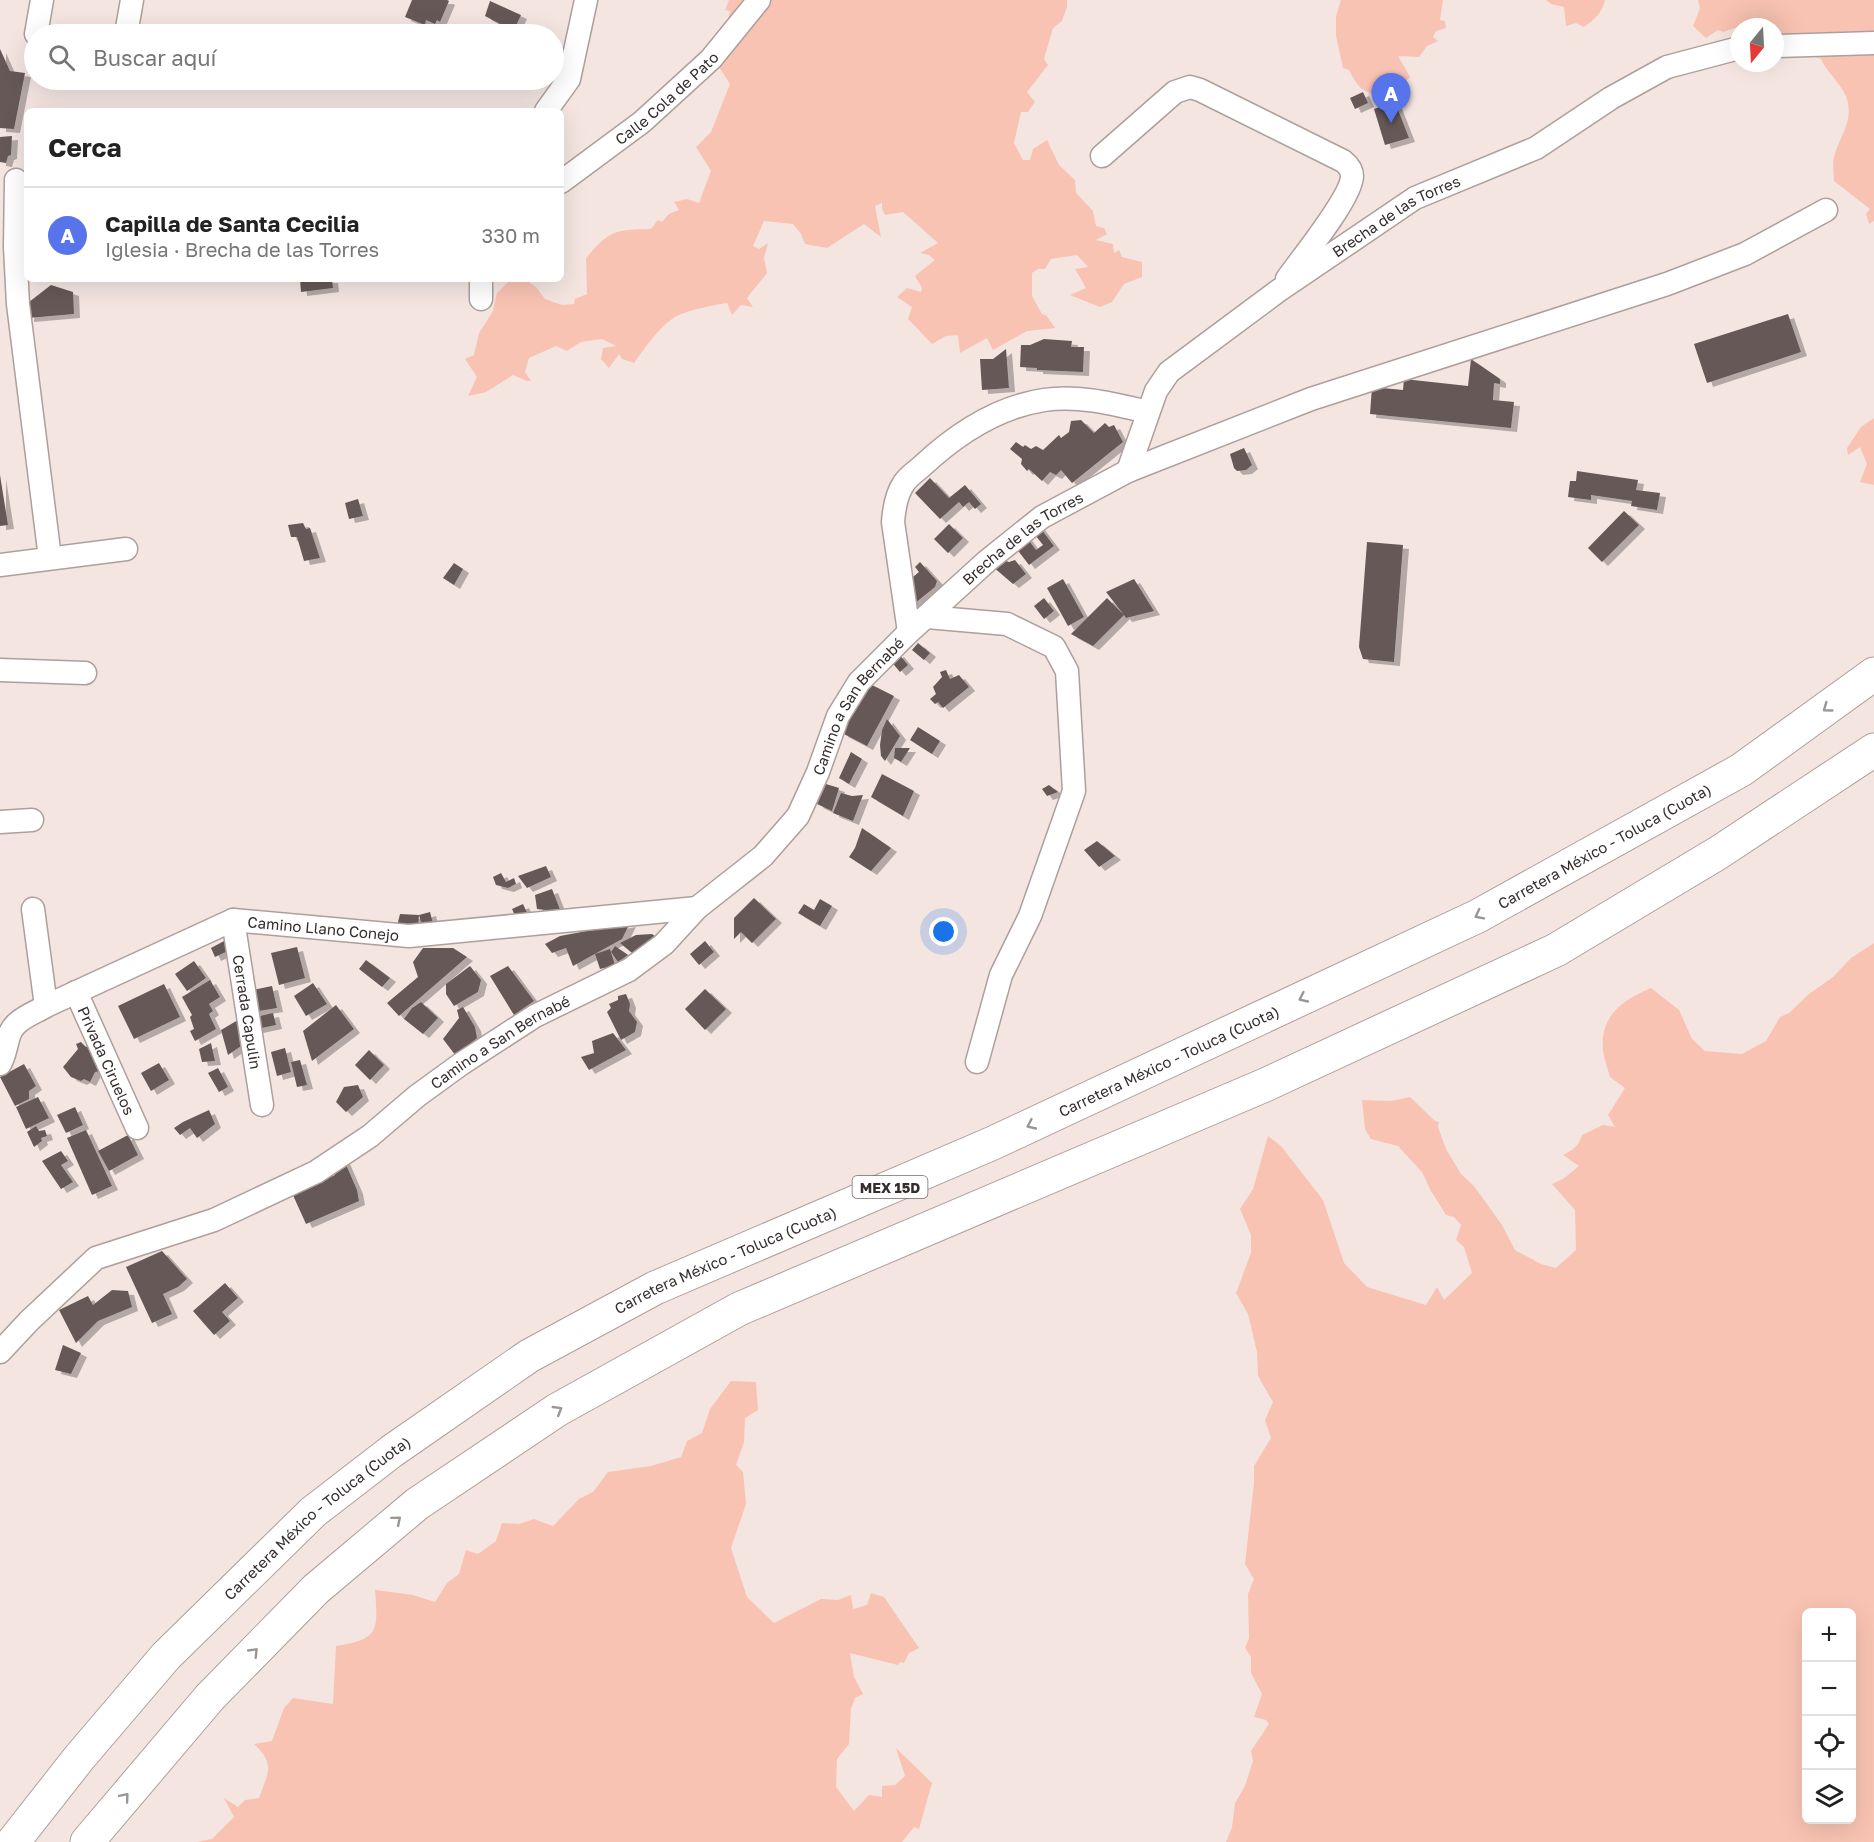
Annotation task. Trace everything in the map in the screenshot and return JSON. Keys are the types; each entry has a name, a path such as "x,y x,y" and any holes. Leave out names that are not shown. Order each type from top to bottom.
{"highway":[{"name":"Carretera México - Toluca (Cuota)","path":"13,1842 166,1656 313,1512 392,1451 530,1356 654,1288 993,1143 1478,916 1741,770 1874,674"},
{"path":"87,1842 210,1697 315,1589 417,1504 557,1410 739,1309 1264,1085 1556,950 1718,853 1874,750"}],"street":[{"path":"38,24 42,0"},
{"path":"128,24 132,0"},
{"path":"564,86 569,79 586,0"},
{"name":"Calle Cola de Pato","path":"564,180 642,122 711,59 759,0"},
{"path":"1784,46 1874,43"},
{"name":"Brecha de las Torres","path":"1128,471 1156,391 1169,372 1278,291 1415,198 1536,148 1611,98 1667,66 1730,50"},
{"path":"1102,156 1175,92 1190,87 1343,161 1351,168 1352,176 1345,197 1278,291"},
{"path":"548,108 561,90"},
{"path":"16,180 15,247 18,304 50,558"},
{"name":"Brecha de las Torres","path":"927,617 987,561 1042,517 1128,471 1311,399 1667,284 1745,254 1826,210"},
{"name":"Camino a San Bernabé","path":"909,632 893,522 893,511 904,482 929,459 980,422 1042,400 1072,398 1096,400 1148,412"},
{"path":"0,564 126,549"},
{"path":"927,617 1007,624 1054,647 1067,671 1074,791 1030,916 1001,975 977,1062"},
{"name":"Camino a San Bernabé","path":"0,1352 29,1321 96,1258 214,1220 316,1173 370,1136 417,1096 461,1064 535,1016 629,970 664,944 697,908 763,856 798,816 818,772 838,716 859,682 927,617"},
{"path":"0,670 84,673"},
{"path":"0,822 32,820"},
{"name":"Camino Llano Conejo","path":"0,1064 10,1032 16,1023 46,1006 233,920 409,936 697,908"},
{"path":"33,909 46,1006"},
{"name":"Cerrada Capulin","path":"233,920 262,1105"},
{"name":"Privada Ciruelos","path":"76,992 136,1128"}],"shaded area":[{"path":"729,0 1067,0 1062,21 1053,28 1044,59 1048,65 1027,92 1035,102 1028,112 1021,112 1014,143 1023,160 1030,160 1033,149 1047,140 1059,165 1075,180 1076,193 1093,211 1096,226 1104,228 1107,234 1096,240 1113,244 1114,253 1119,250 1122,257 1142,262 1142,277 1124,284 1112,302 1100,307 1070,295 1086,288 1075,269 1088,267 1077,255 1051,259 1045,269 1038,269 1032,273 1032,296 1042,314 1046,315 1055,328 1027,331 993,350 987,338 960,353 958,335 946,336 932,344 908,319 912,307 897,297 907,288 921,292 922,288 915,276 935,260 929,255 920,253 938,243 903,212 885,215 882,203 875,206 881,237 864,224 827,248 805,244 793,224 764,221 753,246 759,249 768,243 764,258 767,273 747,298 753,307 741,305 732,315 727,303 683,313 661,329 634,363 622,359 619,354 609,368 601,359 603,348 616,346 602,339 581,342 567,351 556,346 529,358 525,372 531,381 513,375 486,392 468,396 477,377 465,359 474,355 479,333 493,311 497,293 508,282 528,282 536,287 545,299 562,305 574,304 575,299 587,294 586,258 607,237 621,231 651,229 658,220 662,222 669,214 679,210 674,202 687,199 699,203 711,171 696,147 711,132 730,84 717,64 730,11 725,10"},
{"path":"1341,0 1443,0 1440,20 1445,21 1446,28 1436,31 1433,37 1438,41 1427,46 1419,57 1398,56 1410,77 1395,93 1367,92 1358,85 1349,70 1343,68 1336,36 1336,16"},
{"path":"1546,0 1605,0 1598,15 1584,27 1576,23 1566,26 1564,7 1551,4"},
{"path":"1698,0 1874,0 1874,221 1869,224 1866,214 1870,209 1834,181 1833,160 1847,124 1849,111 1847,97 1821,59 1784,46 1784,18 1730,18 1730,30 1723,32 1718,30 1706,38 1693,26 1700,8"},
{"path":"1874,418 1874,485 1860,482 1867,464 1860,447 1848,455 1847,448 1861,427"},
{"path":"1874,943 1874,1842 1226,1842 1232,1827 1235,1803 1245,1786 1253,1761 1251,1751 1269,1724 1266,1720 1254,1717 1262,1694 1251,1673 1251,1657 1245,1648 1249,1638 1248,1594 1254,1579 1245,1564 1254,1466 1271,1438 1265,1420 1273,1402 1258,1376 1257,1352 1248,1314 1236,1293 1251,1253 1251,1235 1240,1209 1253,1189 1268,1136 1281,1146 1323,1200 1344,1263 1367,1287 1426,1305 1437,1287 1444,1300 1472,1273 1464,1247 1456,1240 1461,1225 1454,1217 1446,1215 1422,1172 1398,1146 1371,1139 1365,1129 1362,1100 1391,1101 1410,1097 1435,1121 1439,1122 1438,1127 1446,1149 1461,1174 1474,1186 1502,1225 1515,1250 1541,1264 1556,1268 1576,1250 1575,1210 1552,1184 1563,1179 1579,1166 1563,1155 1575,1147 1582,1135 1603,1125 1615,1127 1608,1115 1625,1088 1610,1077 1603,1050 1605,1027 1615,1010 1631,998 1651,988 1679,1010 1692,1039 1705,1051 1742,1054 1766,1041 1780,1017 1789,1013 1809,994 1833,977 1851,958"},
{"path":"731,1381 756,1382 758,1410 745,1418 744,1442 736,1465 743,1472 746,1504 731,1548 747,1597 774,1623 821,1599 838,1600 851,1595 853,1609 867,1605 871,1593 884,1597 919,1648 909,1653 904,1663 900,1662 898,1665 850,1653 854,1677 863,1694 855,1698 851,1709 849,1744 837,1759 836,1787 854,1811 869,1795 882,1797 882,1786 895,1785 905,1776 896,1748 932,1783 919,1829 914,1827 902,1842 196,1842 212,1839 234,1817 224,1798 238,1807 245,1800 259,1798 267,1775 268,1763 254,1744 272,1741 284,1708 293,1698 333,1704 336,1646 361,1640 373,1630 376,1623 375,1590 413,1595 435,1602 447,1583 459,1574 466,1550 478,1554 496,1541 502,1523 519,1524 534,1519 553,1526 579,1499 593,1492 608,1472 651,1466 681,1457 687,1441 702,1433 710,1409"}],"building":[{"path":"412,0 449,1 440,22 437,20 435,24 426,20 425,24 422,24 405,17"},
{"path":"490,1 521,15 517,24 500,24 485,16"},
{"path":"0,49 10,71 24,73 24,78 14,129 0,128"},
{"path":"1363,92 1368,103 1355,109 1350,98"},
{"path":"1395,102 1409,138 1385,145 1374,109"},
{"path":"12,136 11,155 8,156 6,163 0,162 0,137"},
{"path":"300,282 332,282 333,288 301,292"},
{"path":"51,285 73,292 74,314 28,318 29,302"},
{"path":"1788,314 1801,352 1707,383 1694,344"},
{"path":"1044,339 1072,341 1071,347 1084,347 1083,372 1020,367 1021,345 1030,345"},
{"path":"1006,349 1009,388 982,390 980,359 993,359"},
{"path":"1471,359 1500,379 1500,384 1494,383 1493,400 1514,402 1511,428 1370,414 1372,387 1403,390 1404,379 1468,386"},
{"path":"1081,420 1094,433 1105,423 1109,427 1114,425 1123,442 1072,483 1061,470 1056,475 1050,472 1042,481 1029,469 1027,471 1021,464 1022,459 1010,449 1016,442 1023,447 1025,445 1031,449 1036,446 1043,450 1059,435 1061,438 1069,432 1071,421"},
{"path":"1244,448 1252,465 1246,470 1237,471 1230,454"},
{"path":"1577,471 1638,480 1636,490 1660,493 1657,510 1631,506 1632,501 1591,495 1591,500 1568,497 1570,481 1576,481"},
{"path":"0,475 8,525 0,526"},
{"path":"930,478 949,498 965,485 981,504 975,509 969,502 963,507 959,502 940,519 915,493"},
{"path":"358,499 363,516 349,519 345,503"},
{"path":"1624,511 1639,525 1602,562 1588,548"},
{"path":"1035,521 1054,546 1029,565 1009,539 1021,530 1036,550 1043,545 1028,526"},
{"path":"303,523 306,529 310,528 320,558 304,561 297,537 291,537 288,525"},
{"path":"949,524 963,538 948,553 934,539"},
{"path":"1367,542 1403,545 1394,662 1363,659 1359,647"},
{"path":"1003,560 1009,562 1015,560 1026,574 1013,584 992,566"},
{"path":"920,562 937,581 935,587 909,608 908,581 919,572 915,567"},
{"path":"454,563 463,569 454,585 443,578"},
{"path":"1063,579 1084,617 1068,626 1047,588"},
{"path":"1134,579 1154,611 1126,618 1106,592"},
{"path":"1044,598 1054,611 1044,619 1034,606"},
{"path":"1107,598 1124,615 1093,646 1071,634"},
{"path":"918,643 930,653 924,660 912,650"},
{"path":"898,653 908,665 900,672 890,660"},
{"path":"946,670 950,679 959,675 969,687 943,708 938,702 935,704 930,699 936,694 933,687 942,677 940,672"},
{"path":"868,683 894,696 867,746 842,733"},
{"path":"887,719 900,736 885,761 881,756 880,745 882,730"},
{"path":"918,727 940,741 932,754 910,740"},
{"path":"895,748 910,748 901,762 894,758"},
{"path":"851,752 862,759 849,784 839,778"},
{"path":"882,774 914,791 903,816 871,797"},
{"path":"826,784 839,788 832,811 817,804"},
{"path":"1049,785 1058,792 1047,796 1042,789"},
{"path":"841,793 852,796 863,795 853,821 833,813"},
{"path":"862,828 891,848 871,871 849,857"},
{"path":"1097,841 1115,856 1099,867 1084,850"},
{"path":"546,866 551,877 527,888 518,876"},
{"path":"501,873 506,882 514,878 516,884 508,888 496,885 493,877"},
{"path":"552,889 561,912 537,909 535,895"},
{"path":"754,898 776,919 752,943 741,932 734,939 734,918"},
{"path":"820,899 832,906 820,926 798,913 804,904 814,910"},
{"path":"523,904 530,919 519,924 512,909"},
{"path":"430,912 435,931 424,933 419,915"},
{"path":"400,914 419,915 418,928 397,926"},
{"path":"630,923 622,939 573,966 566,948 552,953 545,944 560,936"},
{"path":"652,934 659,939 632,953 620,943 636,935"},
{"path":"226,940 230,950 215,957 211,948"},
{"path":"705,941 714,952 699,965 690,954"},
{"path":"615,946 628,955 618,962 611,952"},
{"path":"297,947 305,978 279,985 271,953"},
{"path":"423,948 453,948 467,957 399,1016 387,1003 418,977 413,962"},
{"path":"610,949 615,965 600,969 595,954"},
{"path":"366,960 390,978 382,987 359,969"},
{"path":"194,961 206,978 187,991 175,974"},
{"path":"470,966 481,980 478,992 454,1006 446,994 446,984"},
{"path":"508,966 534,1001 514,1015 490,976"},
{"path":"210,980 220,997 209,1004 213,1011 209,1014 216,1029 195,1041 190,1031 194,1029 190,1017 192,1015 182,997"},
{"path":"313,983 327,1004 306,1016 294,996"},
{"path":"164,984 180,1017 134,1039 118,1006"},
{"path":"272,986 277,1008 253,1012 248,991"},
{"path":"705,989 726,1009 705,1030 685,1009"},
{"path":"626,994 630,1004 629,1011 637,1022 635,1032 621,1040 607,1012 611,1008 609,1004 618,1000 618,996"},
{"path":"421,1002 438,1018 423,1034 404,1019 412,1008"},
{"path":"336,1005 354,1029 312,1061 303,1031"},
{"path":"463,1007 475,1027 477,1038 456,1056 443,1039 459,1018 457,1010"},
{"path":"273,1013 276,1025 257,1029 255,1017"},
{"path":"238,1020 250,1040 228,1055 221,1030"},
{"path":"613,1033 626,1050 589,1070 581,1057 594,1053 592,1041"},
{"path":"81,1042 86,1047 92,1046 106,1070 95,1072 90,1082 71,1077 63,1067 78,1049 76,1044"},
{"path":"211,1043 215,1061 202,1062 199,1049"},
{"path":"285,1048 291,1072 277,1076 271,1052"},
{"path":"369,1050 384,1065 370,1080 355,1065"},
{"path":"300,1060 307,1085 297,1087 291,1062"},
{"path":"159,1063 169,1080 151,1091 141,1073"},
{"path":"24,1064 36,1086 29,1091 29,1099 15,1106 0,1077"},
{"path":"218,1068 228,1087 219,1092 208,1073"},
{"path":"358,1085 363,1097 346,1112 336,1102 344,1087"},
{"path":"38,1097 49,1118 26,1129 16,1107"},
{"path":"75,1107 83,1125 66,1133 57,1115"},
{"path":"209,1110 215,1124 197,1138 190,1128 180,1135 174,1128 183,1122"},
{"path":"36,1126 39,1131 45,1130 47,1136 41,1138 42,1141 34,1147 27,1132"},
{"path":"86,1130 112,1186 92,1195 67,1138"},
{"path":"128,1135 138,1155 109,1171 98,1151"},
{"path":"61,1151 68,1161 61,1165 73,1182 61,1189 42,1161"},
{"path":"344,1160 357,1190 359,1201 306,1224 292,1193 335,1175 331,1166"},
{"path":"162,1251 187,1279 178,1287 163,1294 172,1314 152,1323 126,1267"},
{"path":"225,1283 238,1298 222,1312 230,1321 214,1335 193,1311"},
{"path":"112,1290 128,1291 132,1307 98,1321 76,1343 59,1310 88,1296 93,1305"},
{"path":"63,1345 81,1353 71,1374 55,1370"}],"place":[{"name":"Capilla de Santa Cecilia","path":"1391,123"}]}
